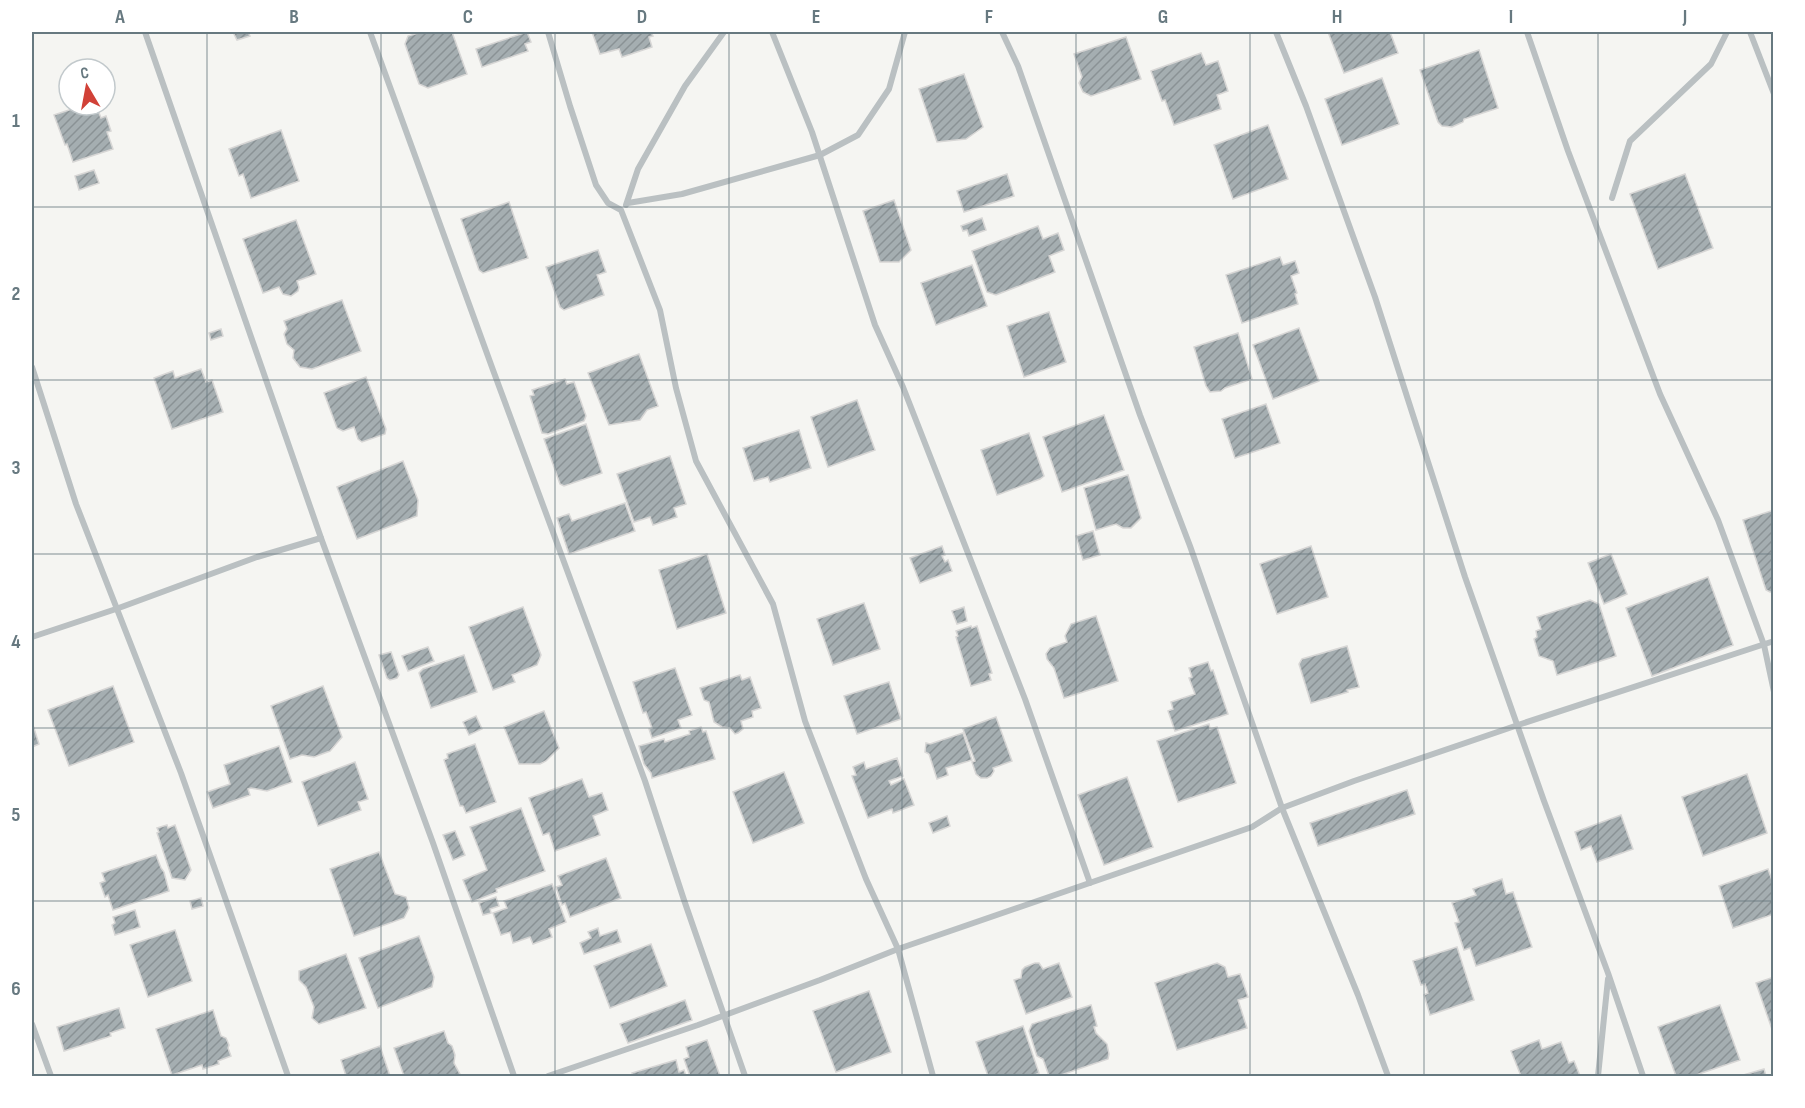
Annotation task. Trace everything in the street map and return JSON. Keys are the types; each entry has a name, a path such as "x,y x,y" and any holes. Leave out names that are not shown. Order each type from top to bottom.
{"street":[{"path":"145,32 321,538 433,843 514,1077"},
{"path":"370,32 645,781 745,1077"},
{"path":"548,32 596,184 608,202 621,210 660,310 676,388 696,461 773,604 805,721 866,879 898,949 933,1077"},
{"path":"621,210 628,203 638,169 685,86 724,32"},
{"path":"772,32 812,132 875,325 903,387 1025,699 1090,883"},
{"path":"628,203 682,194 820,155 858,135 889,89 905,32"},
{"path":"1002,32 1017,66 1140,416 1194,557 1282,808 1358,995 1388,1077"},
{"path":"1276,32 1306,106 1375,297 1465,577 1608,973 1643,1077"},
{"path":"1527,32 1568,151 1660,394 1718,520 1764,645 1773,692"},
{"path":"1612,198 1630,141 1711,64 1727,32"},
{"path":"1749,32 1773,94"},
{"path":"32,367 76,504 181,773 288,1077"},
{"path":"32,637 117,609 257,557 321,538"},
{"path":"549,1077 698,1025 898,949 1252,827 1282,808 1518,725 1773,641"},
{"path":"1598,1077 1608,973"},
{"path":"32,1024 51,1077"}],"building":[{"path":"233,32 248,32 250,36 237,40"},
{"path":"422,32 452,32 467,74 428,88 419,84 405,44 408,36"},
{"path":"527,32 531,42 525,44 528,51 482,67 476,49"},
{"path":"592,32 651,32 653,36 649,37 652,47 622,57 619,49 600,54"},
{"path":"1328,32 1390,32 1398,53 1344,73"},
{"path":"1126,37 1141,79 1091,96 1083,92 1079,83 1082,77 1074,54"},
{"path":"1479,50 1498,108 1464,119 1463,122 1452,127 1442,126 1438,122 1420,70"},
{"path":"1201,53 1206,65 1218,61 1228,91 1217,95 1221,109 1174,125 1151,71"},
{"path":"964,74 983,127 966,139 937,142 919,89"},
{"path":"1382,78 1399,124 1342,145 1325,99"},
{"path":"57,114 57,117 106,117 111,131 107,132 113,149 73,162 54,115"},
{"path":"1268,125 1288,179 1233,199 1214,145"},
{"path":"281,130 299,181 251,198 243,174 239,176 229,149"},
{"path":"94,170 99,183 79,190 75,176"},
{"path":"1007,174 1014,196 964,212 957,191"},
{"path":"1685,174 1713,248 1658,269 1630,194"},
{"path":"894,200 911,250 899,262 880,262 863,211"},
{"path":"509,202 528,258 483,273 479,270 461,219"},
{"path":"982,218 986,230 969,236 967,230 963,231 961,226"},
{"path":"296,220 316,274 297,281 298,291 291,296 283,294 279,287 263,293 243,239"},
{"path":"1038,226 1043,239 1058,233 1064,250 1049,256 1055,272 996,295 987,292 972,251"},
{"path":"598,250 606,272 597,275 604,295 564,310 560,307 546,267"},
{"path":"1280,257 1283,265 1295,261 1299,273 1291,276 1298,304 1242,323 1226,275"},
{"path":"972,265 987,306 936,325 921,283"},
{"path":"342,300 361,351 312,369 300,367 293,358 294,350 287,344 284,334 287,329 284,321"},
{"path":"1049,312 1066,362 1024,377 1007,326"},
{"path":"1299,328 1319,381 1273,399 1253,345"},
{"path":"221,329 223,336 211,340 209,333"},
{"path":"1238,333 1252,379 1221,391 1210,392 1194,347"},
{"path":"639,354 658,406 647,410 640,420 609,425 588,373"},
{"path":"201,369 206,382 212,380 223,412 172,429 154,378 173,371 175,378"},
{"path":"366,377 386,429 385,434 362,442 358,439 354,427 343,431 337,428 324,393"},
{"path":"565,379 567,384 574,382 586,416 584,421 548,434 542,433 530,396 534,395 532,390"},
{"path":"857,400 875,450 828,467 811,417"},
{"path":"1266,404 1280,443 1235,458 1222,419"},
{"path":"1104,415 1124,470 1062,492 1043,437"},
{"path":"586,424 602,473 564,486 560,484 544,439"},
{"path":"799,430 811,468 770,482 768,477 754,481 743,448"},
{"path":"1029,433 1044,476 997,495 981,450"},
{"path":"670,456 686,504 674,508 677,517 653,525 650,517 634,522 617,474"},
{"path":"403,461 418,500 417,516 357,539 337,487"},
{"path":"1128,475 1141,518 1131,528 1123,528 1116,524 1096,530 1084,488"},
{"path":"625,503 635,531 569,554 557,518 569,514 572,521"},
{"path":"1774,510 1774,592 1770,592 1766,590 1743,520"},
{"path":"1093,531 1100,555 1083,560 1076,536"},
{"path":"942,546 945,555 942,556 945,562 948,560 952,571 920,583 910,558"},
{"path":"1311,546 1328,597 1277,614 1260,564"},
{"path":"707,554 726,613 677,629 659,570"},
{"path":"1611,554 1627,594 1604,604 1588,563"},
{"path":"1708,577 1733,645 1652,676 1626,608"},
{"path":"1590,600 1599,604 1616,656 1557,675 1553,661 1539,656 1534,639 1537,637 1536,631 1541,629 1537,617"},
{"path":"864,603 880,649 833,665 817,619"},
{"path":"523,607 541,655 537,665 512,675 515,682 493,690 469,627"},
{"path":"964,607 967,621 957,624 952,611"},
{"path":"1096,616 1118,681 1064,698 1054,668 1046,654 1050,648 1067,642 1065,636 1071,624"},
{"path":"971,626 972,628 977,626 992,673 989,674 991,680 971,686 956,631"},
{"path":"1347,646 1359,687 1311,703 1299,664 1302,659"},
{"path":"428,647 434,661 408,671 402,656"},
{"path":"391,652 399,675 390,680 387,678 379,655"},
{"path":"464,655 477,692 431,708 419,673 423,669"},
{"path":"1208,662 1228,714 1175,731 1168,711 1173,709 1171,702 1195,694 1189,678 1192,677 1189,668"},
{"path":"675,668 692,715 678,720 681,728 652,738 649,729 652,728 646,712 643,713 633,682"},
{"path":"740,675 742,680 750,677 761,708 752,711 753,717 741,721 743,729 735,734 730,728 722,727 714,722 709,702 704,700 700,688"},
{"path":"889,682 901,719 857,734 844,696"},
{"path":"113,686 134,742 69,766 48,710"},
{"path":"323,686 342,737 330,751 314,757 302,755 290,759 271,706"},
{"path":"544,711 559,748 540,764 519,764 504,727"},
{"path":"476,716 482,729 469,735 463,722"},
{"path":"996,717 1012,761 993,768 991,776 981,778 976,774 972,762 975,761 963,729"},
{"path":"32,722 39,744 32,747"},
{"path":"1209,724 1210,729 1217,727 1236,783 1178,802 1157,741"},
{"path":"701,727 703,732 706,731 715,759 652,778 644,764 639,746 664,739 665,742 690,734 689,731"},
{"path":"963,733 972,760 946,768 948,775 937,779 929,754 925,752 926,743 930,744"},
{"path":"475,744 496,802 466,813 463,806 460,806 444,760 448,758 447,754"},
{"path":"279,746 292,782 267,791 251,788 248,789 250,795 213,808 207,792 230,784 224,765"},
{"path":"897,758 903,776 889,781 891,785 904,779 914,805 893,813 892,809 868,818 852,776 856,775 853,767 864,762 866,769"},
{"path":"355,762 368,799 358,802 361,810 318,826 302,782"},
{"path":"784,772 804,823 753,843 733,792"},
{"path":"1747,774 1767,833 1703,856 1682,797"},
{"path":"1127,777 1153,847 1104,865 1078,795"},
{"path":"582,779 589,797 602,793 608,810 593,816 600,835 555,851 549,833 543,835 529,798"},
{"path":"1407,790 1415,814 1318,846 1310,823"},
{"path":"521,808 545,871 496,889 497,892 472,902 463,880 487,870 470,827"},
{"path":"1621,815 1633,849 1597,862 1591,846 1581,850 1575,832"},
{"path":"947,816 950,826 933,833 929,823"},
{"path":"167,825 168,828 175,825 191,870 185,880 172,878 157,833 159,832 157,828"},
{"path":"455,831 465,855 453,860 443,835"},
{"path":"379,852 395,894 406,897 409,908 404,918 354,936 330,869"},
{"path":"156,855 169,891 113,910 108,895 105,897 100,883 105,881 102,873"},
{"path":"606,858 621,898 570,917 565,903 562,905 556,887 562,885 558,876"},
{"path":"1768,869 1774,886 1774,914 1733,928 1719,886"},
{"path":"1502,879 1506,894 1513,892 1532,947 1476,966 1470,948 1464,950 1455,923 1459,922 1452,903 1476,895 1473,889"},
{"path":"552,884 566,922 549,929 552,937 533,944 530,937 513,943 510,932 501,935 493,913 507,908 504,901"},
{"path":"496,897 499,906 490,909 491,913 483,915 479,903"},
{"path":"201,898 203,906 192,909 190,901"},
{"path":"135,910 140,927 115,935 112,925 115,923 113,917"},
{"path":"598,928 600,936 617,930 621,942 584,954 580,943 591,938 588,932"},
{"path":"175,930 192,981 148,997 130,945"},
{"path":"419,936 434,977 432,987 378,1008 359,958"},
{"path":"651,944 667,986 610,1008 594,966"},
{"path":"1457,947 1474,1000 1430,1015 1424,995 1428,993 1425,984 1421,985 1413,961"},
{"path":"346,954 366,1008 319,1024 312,1018 314,1007 306,987 299,980 299,971"},
{"path":"1039,963 1043,969 1059,963 1072,997 1026,1014 1014,980 1021,978 1025,967"},
{"path":"1217,963 1225,967 1228,977 1240,974 1248,997 1238,1000 1247,1028 1177,1050 1155,983"},
{"path":"1774,977 1774,1035 1756,983"},
{"path":"869,991 891,1052 836,1072 813,1011"},
{"path":"685,1000 692,1020 628,1043 620,1024"},
{"path":"1091,1005 1097,1026 1094,1027 1096,1033 1107,1044 1108,1059 1058,1076 1049,1076 1043,1059 1037,1056 1029,1031 1032,1024"},
{"path":"1720,1005 1740,1060 1693,1076 1676,1076 1658,1027"},
{"path":"119,1008 125,1028 110,1033 111,1036 64,1051 57,1027"},
{"path":"213,1010 221,1036 226,1038 229,1045 231,1056 218,1061 219,1064 203,1069 202,1065 172,1075 156,1029"},
{"path":"1023,1026 1039,1073 1033,1076 988,1076 976,1042"},
{"path":"444,1031 448,1043 452,1046 455,1055 454,1063 461,1076 404,1076 394,1048"},
{"path":"707,1040 720,1076 690,1076 684,1059 689,1057 686,1047"},
{"path":"1539,1040 1542,1049 1561,1042 1569,1063 1574,1061 1580,1076 1521,1076 1511,1051"},
{"path":"380,1046 390,1076 346,1076 341,1060"},
{"path":"676,1060 679,1072 684,1070 686,1076 633,1076 632,1073"},
{"path":"1764,1069 1766,1076 1740,1076"}]}
